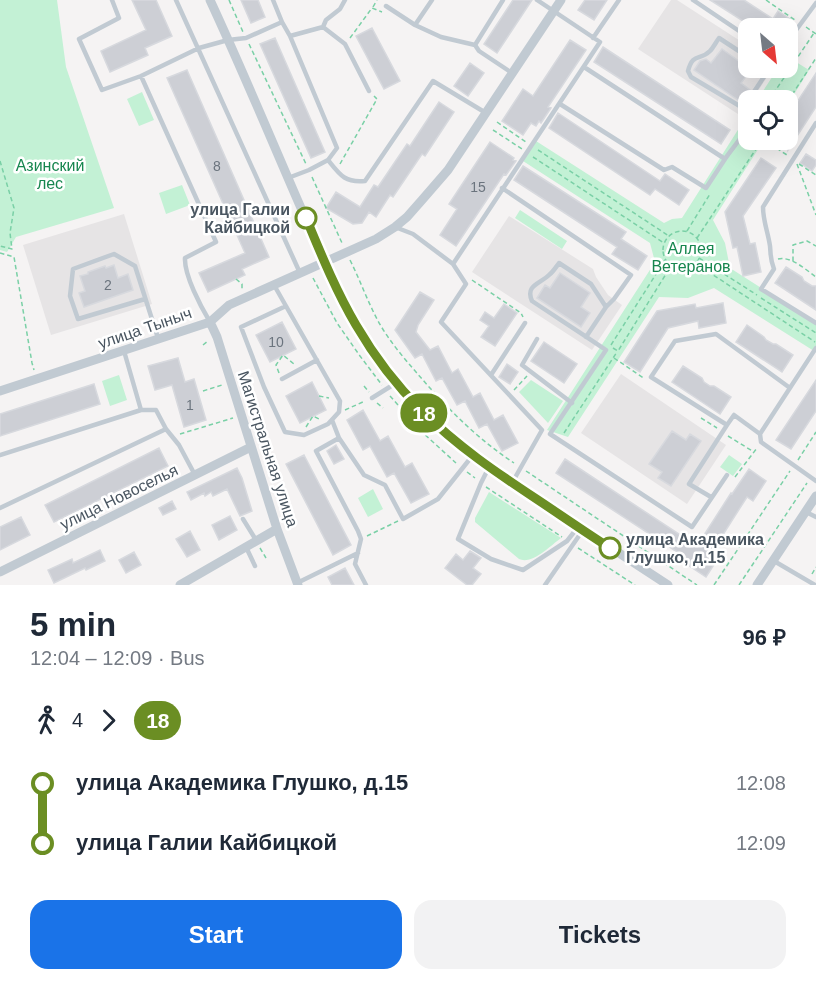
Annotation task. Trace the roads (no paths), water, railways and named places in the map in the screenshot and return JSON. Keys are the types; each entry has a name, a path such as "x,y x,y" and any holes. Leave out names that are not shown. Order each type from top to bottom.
{"street":[{"path":"210,0 334,283 355,324 396,383 422,411 489,467 668,585"},
{"path":"325,262 376,239 395,227 423,201 447,170 561,0"},
{"name":"улица Тыныч","path":"0,392 210,322 229,305 325,262"},
{"name":"Магистральная улица","path":"210,322 217,337 277,529 298,584"},
{"name":"улица Новоселья","path":"0,572 251,447"},
{"path":"757,585 816,496"},
{"path":"182,584 277,529"}],"lane":[{"path":"112,0 119,18 79,39 102,90 141,76 199,48 246,38 282,22"},
{"path":"176,0 300,273"},
{"path":"273,0 337,148 328,160 288,178"},
{"path":"323,27 326,20 340,9 345,0"},
{"path":"415,25 432,0"},
{"path":"475,45 503,0"},
{"path":"453,264 600,42 537,0"},
{"path":"593,38 619,0"},
{"path":"693,0 738,30"},
{"path":"798,26 816,3"},
{"path":"386,6 415,25 441,37 475,45 479,51 512,74"},
{"path":"290,36 323,27"},
{"path":"323,27 345,44 369,91"},
{"path":"738,50 719,38 709,53 694,58 688,71 691,77 738,105"},
{"path":"584,67 725,159"},
{"path":"141,76 216,242 184,258 184,266 201,307 210,322"},
{"path":"328,160 342,175 353,182 365,181 433,81 486,113"},
{"path":"560,104 664,170 672,167 706,188 738,140"},
{"path":"816,123 763,207 763,220 770,245 770,260 774,269 761,289 816,323"},
{"path":"502,189 631,275 586,337"},
{"path":"395,227 413,234 453,264 466,284 441,322 542,430 560,439 692,527 727,475"},
{"path":"145,298 78,320 70,296 73,268 114,254 135,266 159,338"},
{"path":"550,434 606,350 532,301 529,296 530,291 559,263 591,284 606,307"},
{"path":"274,285 317,360 340,401 339,412 328,424 304,435 285,432 240,327 286,306"},
{"path":"491,375 525,324"},
{"path":"727,425 651,377 675,341 716,334 790,388"},
{"path":"537,339 522,365 572,403"},
{"path":"816,348 760,434 761,442 816,481"},
{"path":"124,351 141,410"},
{"path":"282,378 317,360"},
{"path":"372,398 396,383"},
{"path":"0,454 141,410 156,410 195,475"},
{"path":"711,497 689,484 734,415 760,434"},
{"path":"332,420 339,438 364,475 385,484 403,519 438,499 474,455"},
{"path":"0,508 166,429"},
{"path":"512,483 542,430"},
{"path":"339,438 316,451 361,539 356,564 366,585"},
{"path":"489,467 458,539 491,560 523,570 567,541 580,528"},
{"path":"806,512 816,517"},
{"path":"243,519 256,541"},
{"path":"545,585 580,528"},
{"path":"246,547 255,566"},
{"path":"298,584 358,552"},
{"path":"773,561 815,585"}],"place":[{"name":"улица Галии Кайбицкой","path":"306,218"},
{"name":"улица Академика Глушко, д.15","path":"610,548"}],"park label":[{"name":"Азинский лес","path":"50,174"},
{"name":"Аллея Ветеранов","path":"691,257"}]}
